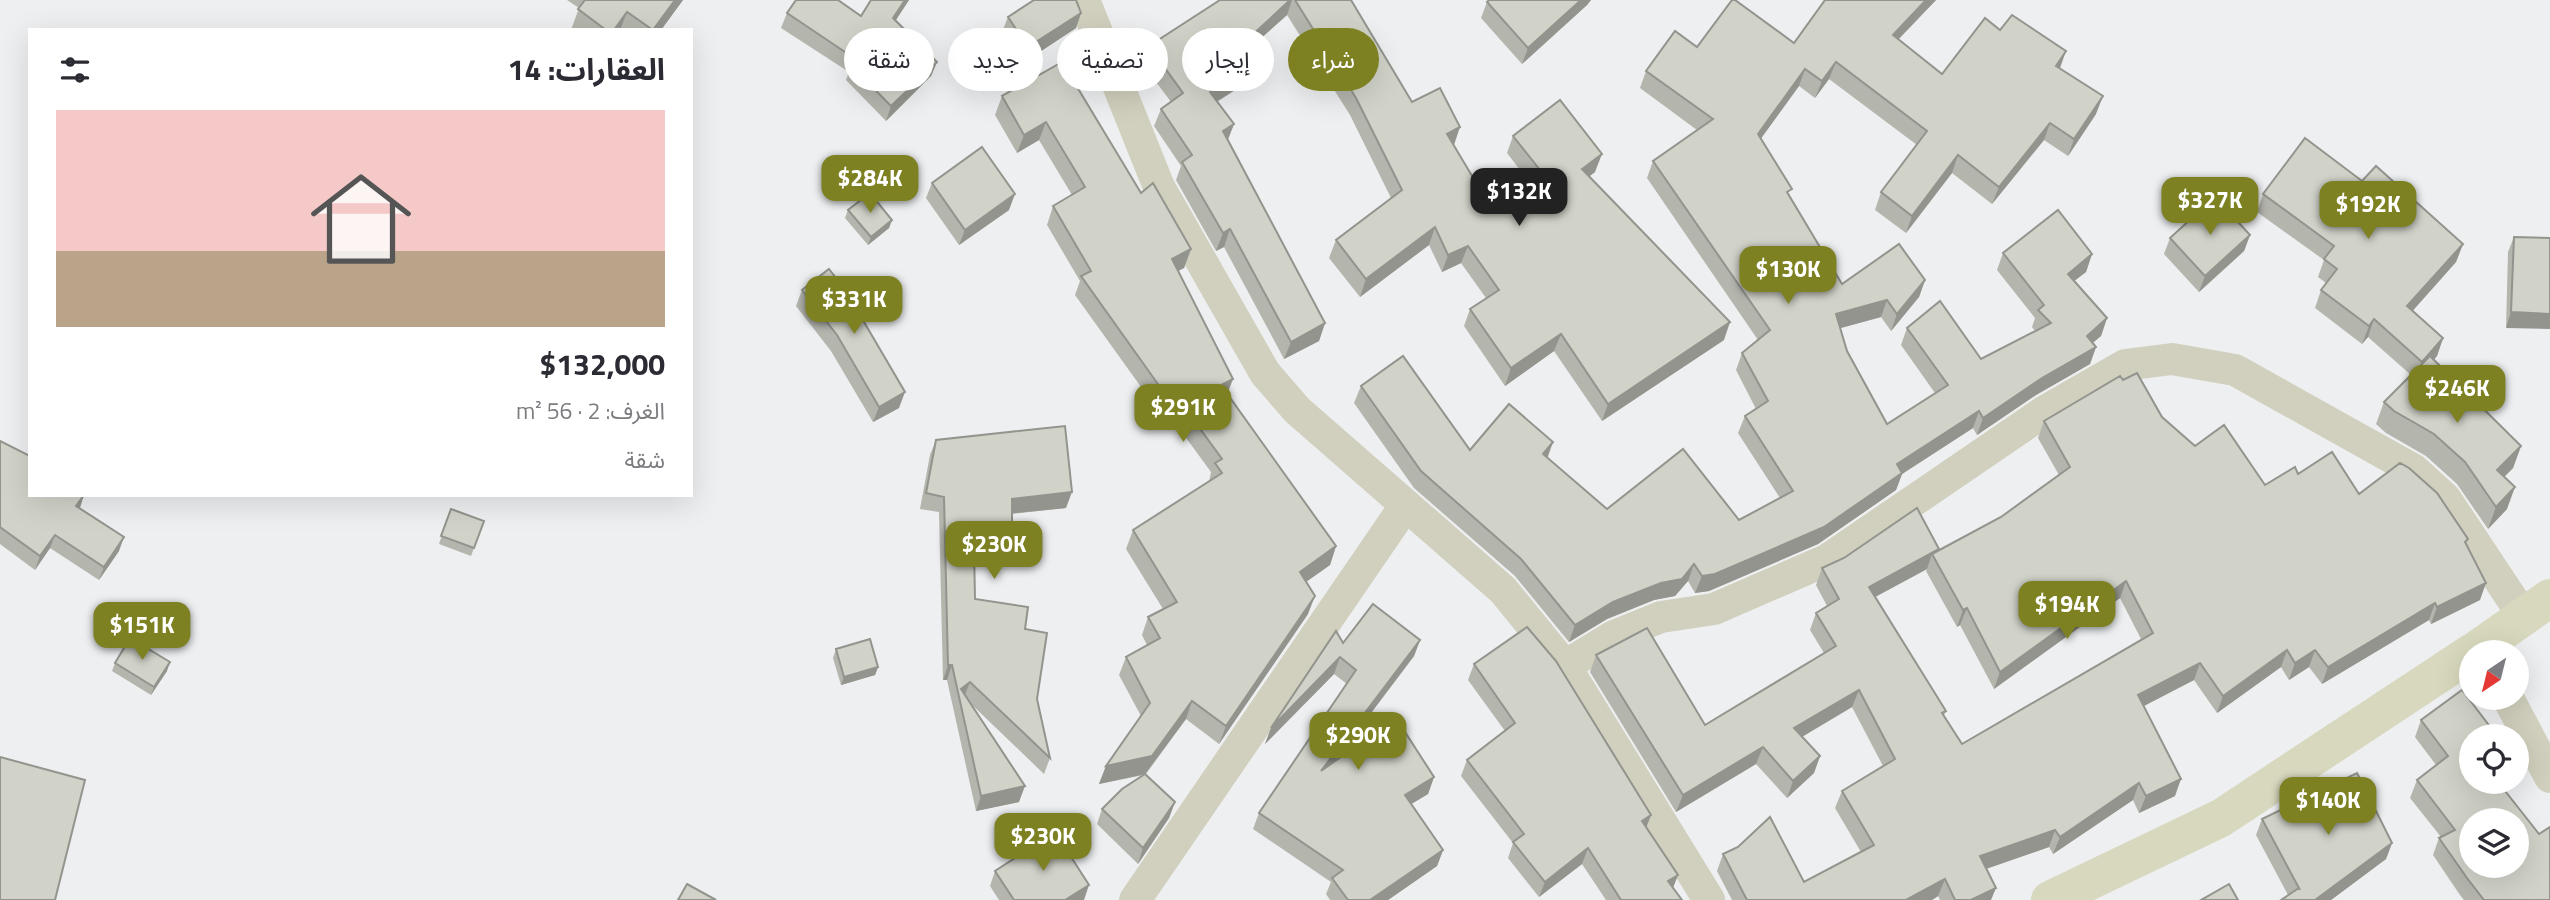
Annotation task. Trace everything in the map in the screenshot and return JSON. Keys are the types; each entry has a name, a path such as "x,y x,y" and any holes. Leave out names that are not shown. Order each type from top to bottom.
{"street":[{"path":"1084,0 1159,187 1265,373 1297,410 1503,590 1565,666 1709,900"},
{"path":"1565,666 1614,636 1661,617 1714,609 1827,560 2045,411 2125,365 2172,359 2235,370 2414,470 2445,498 2537,607 2492,640"},
{"path":"1135,900 1405,506"},
{"path":"2050,900 2221,818 2459,663"},
{"path":"2514,710 2550,777"}],"building":[{"path":"585,0 675,0 654,28 650,28 627,12 615,28 603,28 578,9"},
{"path":"796,0 838,0 861,16 871,0 905,0 893,18 903,28 844,28 844,51 787,13"},
{"path":"1034,0 1076,0 1081,13 1043,37 1043,28 1015,28 1008,17"},
{"path":"1220,0 1290,0 1260,28 1182,28 1182,91 1212,91 1234,124 1223,131 1325,323 1291,342 1230,229 1223,233 1182,162 1192,155 1161,109 1183,93 1168,72 1168,34"},
{"path":"1295,0 1351,0 1368,28 1312,28"},
{"path":"1581,0 1528,48 1487,2"},
{"path":"1732,0 1794,43 1825,0 1926,0 1893,35 1942,74 1985,18 2000,30 2012,15 2066,51 2056,66 2103,96 2074,139 2050,123 1999,187 1958,155 1912,216 1881,192 1927,131 1836,62 1822,81 1805,69 1758,134 1792,189 1787,192 1842,284 1899,244 1925,280 1897,314 1887,300 1836,314 1847,351 1887,424 1948,385 1907,328 1940,301 1981,359 2051,323 2038,310 2044,305 2003,253 2058,210 2092,254 2068,274 2107,318 2087,336 2096,347 2042,378 1983,418 1979,411 1897,464 1902,473 1824,527 1715,574 1702,576 1694,564 1682,579 1661,583 1613,602 1575,625 1521,559 1421,471 1361,386 1403,356 1470,450 1509,404 1553,442 1543,454 1607,509 1683,449 1739,520 1793,491 1745,416 1768,401 1742,353 1770,330 1653,161 1713,119 1646,71 1675,31 1697,47"},
{"path":"1379,47 1412,102 1440,88 1460,127 1447,134 1490,206 1540,170 1513,136 1560,100 1602,154 1582,169 1730,322 1608,404 1561,334 1511,368 1470,309 1499,290 1468,246 1448,255 1435,227 1366,279 1336,240 1402,190 1352,91 1379,91"},
{"path":"1057,65 1057,91 1079,91 1141,193 1153,183 1191,249 1172,259 1233,379 1221,385 1336,546 1300,572 1315,596 1226,726 1192,701 1152,756 1106,766 1150,703 1126,657 1160,638 1148,617 1177,602 1133,530 1222,473 1215,463 1222,459 1177,397 1170,401 1081,276 1091,271 1053,206 1085,187 1046,122 1024,135 1002,96 1011,91 1043,91 1043,73"},
{"path":"876,91 907,91 891,106"},
{"path":"2305,138 2362,181 2376,166 2463,244 2407,306 2443,338 2422,362 2374,319 2369,326 2321,290 2337,269 2324,259 2334,246 2263,194"},
{"path":"982,147 1015,194 965,230 932,183"},
{"path":"870,193 892,220 871,237 848,210"},
{"path":"2215,197 2250,235 2205,276 2170,238"},
{"path":"2514,237 2550,238 2550,314 2511,312"},
{"path":"829,269 868,319 864,322 905,392 879,407 837,335 802,290"},
{"path":"2430,356 2521,446 2497,470 2515,487 2496,507 2465,462 2434,434 2394,411 2384,402"},
{"path":"2137,373 2162,417 2195,446 2224,425 2265,485 2295,467 2298,474 2332,452 2359,494 2400,463 2409,468 2437,493 2468,539 2465,542 2486,583 2437,607 2435,603 2328,667 2315,650 2295,663 2287,650 2223,696 2200,663 2138,695 2181,779 2146,796 2139,783 2060,837 2055,830 1980,856 1996,888 1971,900 1955,900 1945,879 1906,900 1747,900 1723,854 1738,847 1770,817 1804,882 1874,845 1842,791 1895,759 1859,690 1794,728 1820,756 1793,781 1763,747 1683,795 1596,655 1647,628 1705,725 1836,646 1816,613 1839,599 1822,568 1844,558 1917,508 1939,549 1869,587 1946,711 1942,713 1962,744 2153,633 2126,581 2000,672 1967,608 1963,610 1932,554 2001,517 2070,467 2044,421 2120,376 2123,380"},
{"path":"1065,426 1072,492 1012,499 1012,545 974,546 975,599 1028,607 1025,629 1047,633 1037,699 1050,758 970,682 961,689 1025,786 981,796 952,665 948,665 944,497 926,493 936,440"},
{"path":"0,441 28,455 28,497 83,497 76,506 124,537 104,567 55,535 40,556 0,527"},
{"path":"451,509 484,521 474,548 441,536"},
{"path":"1373,604 1420,640 1321,771 1396,718 1434,777 1405,795 1443,850 1370,900 1348,900 1332,878 1343,870 1259,813 1356,670 1340,657 1271,728 1336,631 1343,643"},
{"path":"1527,627 1556,661 1651,815 1642,821 1678,875 1668,881 1682,900 1621,900 1588,848 1545,882 1513,842 1524,834 1467,760 1515,723 1474,664"},
{"path":"130,638 170,662 154,687 115,663"},
{"path":"870,639 878,667 844,677 836,649"},
{"path":"2459,692 2459,710 2477,710 2488,724 2459,724 2459,794 2507,794 2518,808 2459,808 2459,867 2439,838 2455,830 2417,780 2448,756 2421,720"},
{"path":"0,757 85,780 55,900 0,900"},
{"path":"2357,773 2392,843 2315,900 2281,900 2299,888 2262,819"},
{"path":"1145,774 1175,802 1143,848 1102,809 1122,789"},
{"path":"2529,821 2539,834 2550,827 2550,900 2484,900 2467,878 2529,878"},
{"path":"1055,832 1089,885 1065,900 1014,900 995,871"},
{"path":"687,884 716,900 678,900"},
{"path":"2229,884 2238,900 2201,900"}]}
